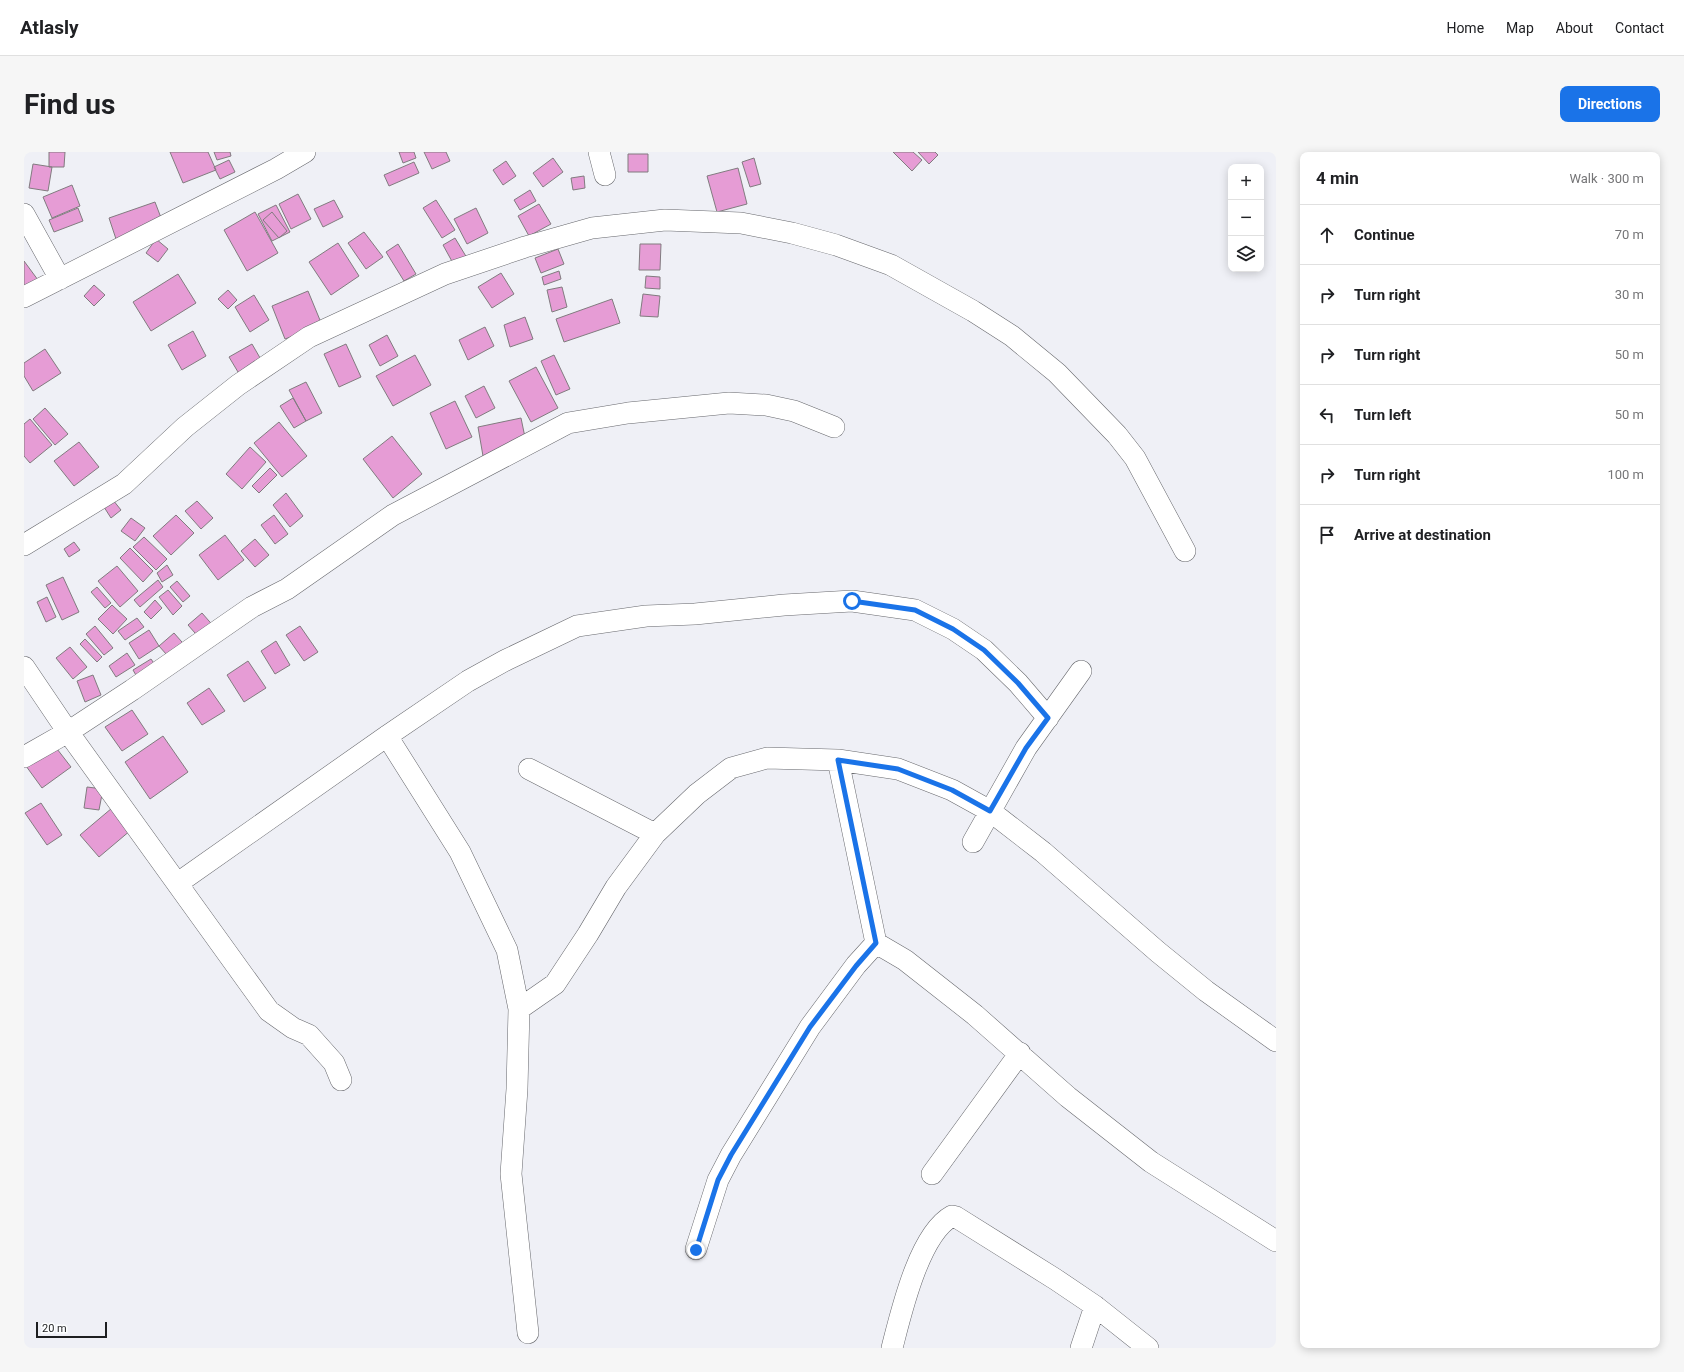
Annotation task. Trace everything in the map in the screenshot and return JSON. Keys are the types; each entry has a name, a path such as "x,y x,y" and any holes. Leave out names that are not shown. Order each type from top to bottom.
{"street":[{"path":"24,297 276,169 305,152"},
{"path":"599,152 605,175"},
{"path":"24,214 60,279"},
{"path":"24,545 124,484 185,427 238,385 309,337 445,274 525,247 592,228 665,220 741,223 792,233 836,245 892,265 973,311 1005,332 1057,373 1117,435 1135,458 1185,551"},
{"path":"24,757 68,732 132,690 252,607 287,589 393,515 568,423 628,414 728,403 773,406 794,411 834,427"},
{"path":"178,883 387,736 468,682 506,660 577,626 646,616 695,614 784,605 852,601 915,610 953,629 984,650 1018,683 1048,718"},
{"path":"24,667 68,732 269,1011 293,1028 309,1035 334,1063 341,1080"},
{"path":"973,842 1026,748 1081,671"},
{"path":"387,736 463,859 507,950 519,1010 517,1090 511,1174 528,1333"},
{"path":"519,1010 554,984 588,934 616,887 655,834 697,794 732,768 767,758 838,760 898,769 952,790 990,811 1043,852 1158,952 1206,991 1276,1041"},
{"path":"838,760 876,943 905,960 975,1015 1020,1053 1068,1097 1151,1162 1276,1241"},
{"path":"528,768 655,834"},
{"path":"696,1250 718,1180 731,1155 810,1027 856,966 876,943"},
{"path":"932,1174 1020,1053"},
{"path":"892,1348 910,1281 928,1242 946,1219 952,1216 956,1217 1056,1279 1095,1306 1148,1348"},
{"path":"1081,1348 1095,1306"}],"building":[{"path":"49,152 65,152 64,167 49,167"},
{"path":"170,152 208,152 216,170 183,183"},
{"path":"214,152 230,152 231,156 217,160"},
{"path":"399,152 414,152 416,158 403,163"},
{"path":"424,152 446,152 450,161 432,169"},
{"path":"893,152 913,152 922,160 912,171"},
{"path":"918,152 935,152 938,155 929,164"},
{"path":"628,154 648,154 648,172 628,172"},
{"path":"553,158 563,172 543,187 533,173"},
{"path":"754,158 761,184 750,187 742,162"},
{"path":"229,160 235,172 220,179 214,167"},
{"path":"506,161 516,176 503,185 493,170"},
{"path":"414,162 419,173 389,186 384,175"},
{"path":"33,164 52,167 48,191 29,188"},
{"path":"738,168 747,204 717,212 707,176"},
{"path":"584,176 585,188 573,190 571,178"},
{"path":"72,185 80,206 52,218 43,197"},
{"path":"530,190 536,201 520,210 514,200"},
{"path":"298,194 311,219 291,229 279,204"},
{"path":"334,200 343,217 323,227 314,209"},
{"path":"436,200 455,230 442,238 423,208"},
{"path":"155,202 163,223 116,239 109,218"},
{"path":"539,204 551,224 529,236 518,216"},
{"path":"276,205 290,232 272,241 258,214"},
{"path":"78,208 83,221 54,232 49,220"},
{"path":"476,208 488,233 467,244 454,219"},
{"path":"255,212 278,253 247,271 224,230"},
{"path":"272,212 287,231 279,238 263,220"},
{"path":"364,232 383,257 366,269 348,243"},
{"path":"455,238 467,258 454,265 443,245"},
{"path":"156,239 168,249 158,262 146,253"},
{"path":"338,243 359,276 331,295 309,262"},
{"path":"398,244 416,274 404,281 386,252"},
{"path":"640,244 661,244 660,270 639,270"},
{"path":"558,249 564,264 541,273 535,258"},
{"path":"24,261 38,280 24,291"},
{"path":"559,271 561,279 544,285 542,277"},
{"path":"501,273 514,294 492,308 478,287"},
{"path":"178,274 196,303 151,331 133,302"},
{"path":"646,276 660,277 660,289 645,288"},
{"path":"94,285 105,295 94,306 84,296"},
{"path":"562,287 567,307 552,312 547,290"},
{"path":"228,290 237,300 228,309 218,299"},
{"path":"308,291 322,325 285,339 272,306"},
{"path":"643,294 660,296 658,317 640,316"},
{"path":"254,295 269,320 250,332 235,307"},
{"path":"612,299 620,323 564,342 556,319"},
{"path":"525,317 533,339 510,347 504,325"},
{"path":"485,327 494,346 468,360 459,340"},
{"path":"193,331 206,356 182,370 168,345"},
{"path":"387,335 398,356 380,366 369,345"},
{"path":"252,344 263,363 241,377 229,357"},
{"path":"346,344 361,377 339,387 324,354"},
{"path":"45,349 61,373 33,391 24,376 24,363"},
{"path":"415,355 431,385 393,406 376,376"},
{"path":"554,355 570,389 556,395 541,361"},
{"path":"536,367 558,408 531,422 509,381"},
{"path":"306,382 322,413 306,421 289,390"},
{"path":"484,386 495,408 476,418 465,396"},
{"path":"293,398 306,421 294,428 280,406"},
{"path":"455,401 472,437 446,449 430,413"},
{"path":"45,408 68,434 55,445 33,419"},
{"path":"521,418 527,447 483,456 478,427"},
{"path":"30,419 52,445 30,463 24,456 24,424"},
{"path":"279,422 307,456 282,477 254,443"},
{"path":"392,436 422,474 393,498 363,459"},
{"path":"79,442 99,467 74,486 54,461"},
{"path":"250,447 266,462 242,489 226,474"},
{"path":"270,468 277,475 259,493 252,486"},
{"path":"286,493 303,516 290,527 273,505"},
{"path":"113,500 121,510 111,518 104,507"},
{"path":"197,501 213,518 201,529 185,511"},
{"path":"176,515 194,533 171,555 153,536"},
{"path":"274,515 288,534 275,544 261,525"},
{"path":"131,518 145,528 135,541 121,531"},
{"path":"225,535 244,560 218,580 199,555"},
{"path":"144,537 167,559 156,570 133,547"},
{"path":"255,539 269,555 255,567 241,551"},
{"path":"74,542 80,550 69,557 64,549"},
{"path":"130,548 153,571 143,582 120,558"},
{"path":"167,565 173,575 162,582 157,573"},
{"path":"117,566 138,591 120,607 98,581"},
{"path":"63,577 79,612 62,620 46,585"},
{"path":"158,580 163,587 140,607 134,600"},
{"path":"177,581 190,596 183,602 170,587"},
{"path":"97,587 111,603 105,608 91,592"},
{"path":"168,590 182,606 173,615 159,597"},
{"path":"47,597 56,617 46,622 37,602"},
{"path":"155,600 162,608 151,619 144,612"},
{"path":"112,605 127,619 113,634 98,619"},
{"path":"202,613 223,637 209,649 188,625"},
{"path":"137,618 144,627 125,640 118,631"},
{"path":"95,626 113,648 104,655 86,634"},
{"path":"300,626 318,652 304,661 286,635"},
{"path":"149,630 159,646 139,659 129,643"},
{"path":"174,633 189,650 174,663 159,646"},
{"path":"85,639 102,657 97,662 80,644"},
{"path":"276,641 290,665 275,674 261,651"},
{"path":"70,647 87,667 73,679 56,658"},
{"path":"127,653 135,665 116,677 109,666"},
{"path":"151,659 160,672 141,684 133,670"},
{"path":"248,661 266,688 244,702 227,675"},
{"path":"93,675 101,695 85,702 77,681"},
{"path":"209,688 225,711 202,725 187,703"},
{"path":"132,710 148,734 122,751 105,727"},
{"path":"163,736 188,772 150,799 125,762"},
{"path":"54,745 71,767 42,788 26,766"},
{"path":"87,787 103,789 99,810 84,808"},
{"path":"41,803 62,835 47,845 25,813"},
{"path":"112,808 131,830 99,857 80,835"}],"route":[{"path":"696,1250 718,1180 731,1155 810,1027 856,966 876,943 838,760 898,769 952,790 990,811 1026,748 1048,718 1018,683 984,650 953,629 915,610 852,601"}]}
